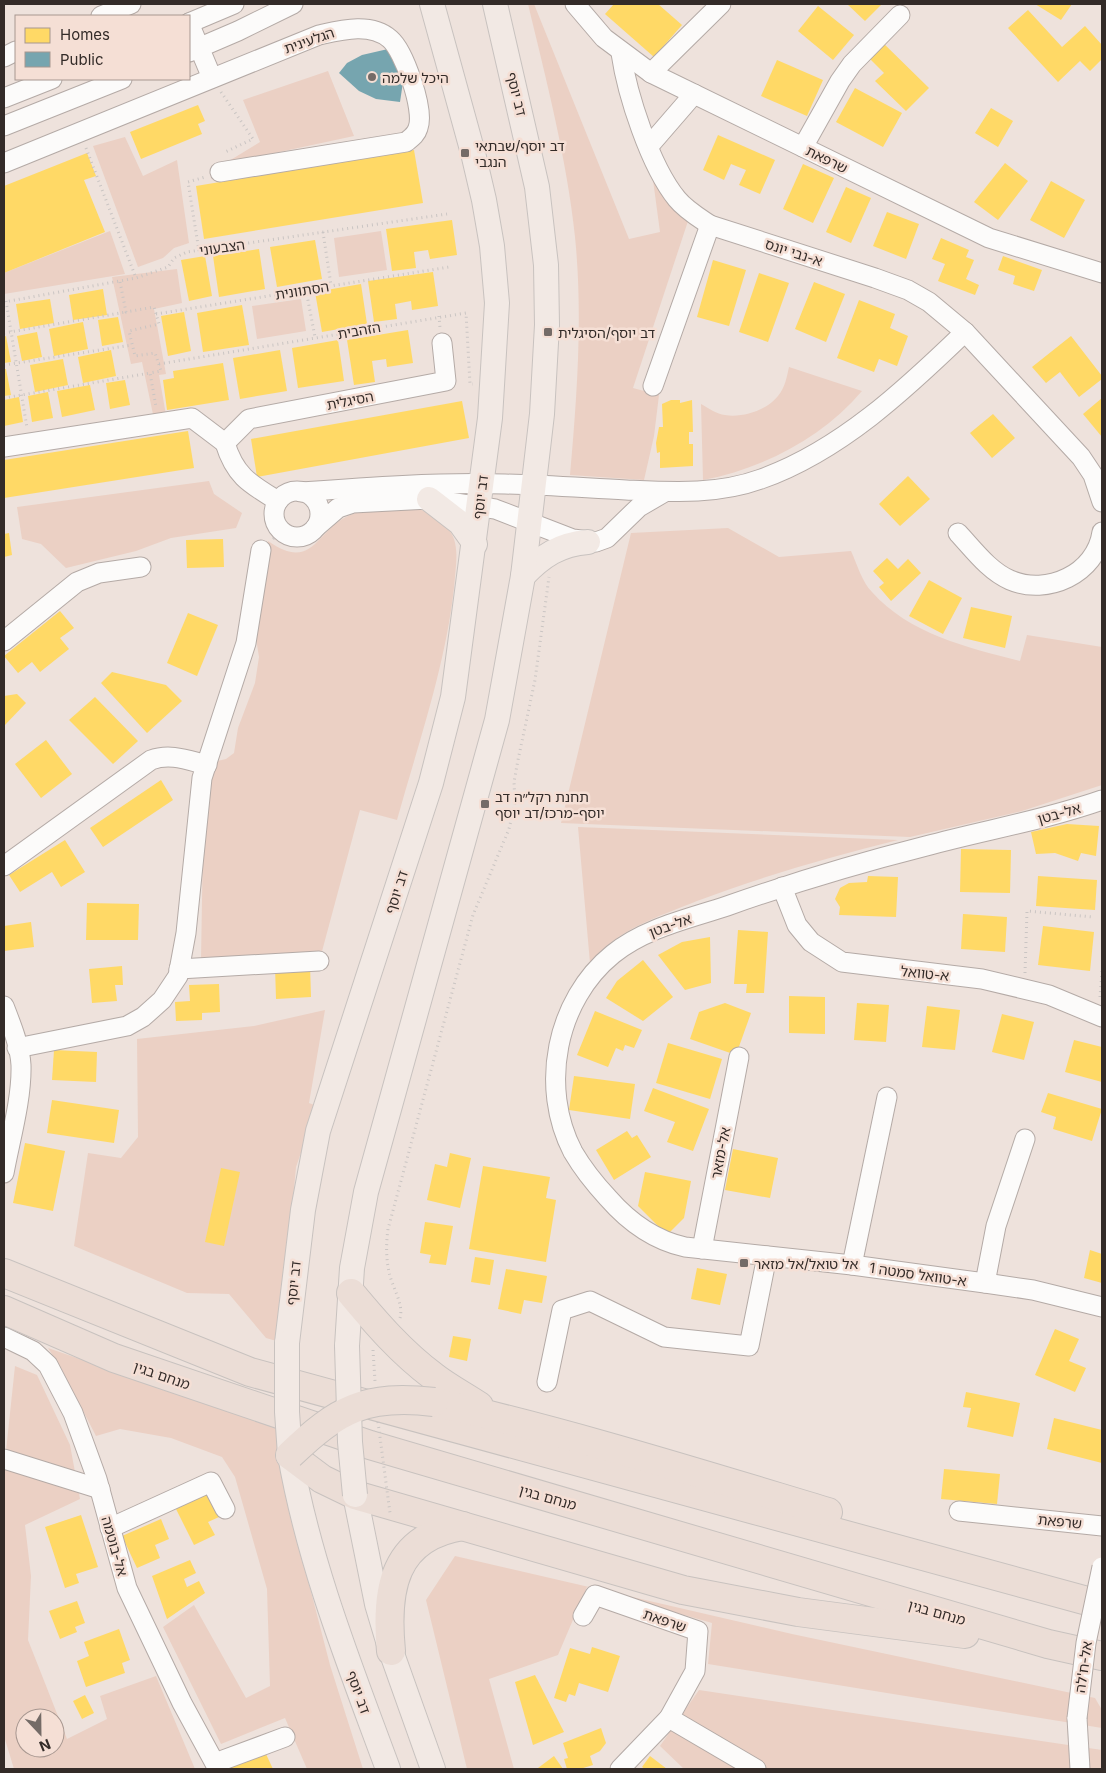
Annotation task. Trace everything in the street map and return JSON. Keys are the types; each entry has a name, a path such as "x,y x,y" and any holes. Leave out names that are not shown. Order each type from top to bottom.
{"highway":[{"path":"4,1273 250,1372 1102,1605"},
{"path":"350,1293 379,1342 492,1416"},
{"name":"מנחם בגין","path":"4,1310 114,1358 370,1445 1048,1644 1102,1656"},
{"path":"1048,1644 798,1612 683,1590 463,1526 357,1503 290,1455 322,1428 348,1410 376,1401 405,1399 434,1402 688,1470 864,1523 1060,1595"},
{"path":"391,1650 388,1606 396,1572 411,1551 425,1538 449,1528 463,1526"}],"main road":[{"name":"דב יוסף","path":"433,1769 391,1650 377,1604 357,1503 348,1410 347,1346 350,1293 366,1192 489,755 508,668 523,576 542,414 547,325 546,265 537,187 495,4"},
{"name":"דב יוסף","path":"388,1769 320,1583 298,1496 290,1455 286,1412 287,1343 303,1210 318,1131 432,783 453,697 475,544 494,385 497,302 492,246 473,153 431,5"},
{"path":"428,500 460,523 475,544"},
{"path":"523,576 550,552 566,546 588,542"}],"street":[{"path":"104,15 132,4"},
{"path":"190,23 234,4"},
{"path":"194,50 292,4"},
{"name":"שרפאת","path":"575,4 604,38 621,53 651,73 989,238 1102,273"},
{"path":"651,73 721,4"},
{"path":"803,147 840,81 852,64 900,15"},
{"path":"190,28 194,50 212,78"},
{"name":"הגלעינית","path":"4,163 319,35 342,29 360,28 378,32 389,38 398,48 418,103 419,127 415,136 406,142 220,172"},
{"name":"א-נבי יונס","path":"621,53 629,89 649,146 676,198 692,214 710,225 908,290 929,302 965,332 1081,457 1093,475 1102,502"},
{"path":"4,98 49,80"},
{"path":"4,126 95,84 117,80"},
{"path":"649,146 694,94"},
{"path":"653,386 710,225"},
{"path":"665,492 639,507 607,538 588,542 573,539 480,495 290,492 278,502 274,517 282,532 294,537 306,535 338,508 353,503 428,500 480,495 534,485 690,493 724,490 760,480 796,465 843,436 910,383 965,332"},
{"name":"הסיגלית","path":"226,443 249,419 446,381 442,343"},
{"path":"4,447 192,418 226,443 230,457 242,477 278,502"},
{"path":"606,489 618,507 620,521 618,526"},
{"path":"301,492 312,498 319,508 316,527"},
{"path":"958,533 991,568 1008,580 1027,586 1045,585 1065,580 1082,570 1094,557 1102,532"},
{"path":"17,1048 127,1026 143,1017 162,1000 178,976 189,916 202,778 246,644 261,550"},
{"path":"4,642 77,582 99,573 141,566"},
{"path":"4,866 151,760 161,756 174,756 206,765"},
{"name":"אל-בטן","path":"702,1249 667,1242 637,1226 592,1180 573,1151 562,1123 556,1065 558,1043 569,1012 580,990 613,954 651,931 782,887 927,846 1057,816 1102,800"},
{"name":"א-טוואל","path":"782,887 797,925 811,942 842,962 982,979 1049,995 1100,1016"},
{"path":"179,969 319,961"},
{"path":"4,1006 12,1027 21,1065 8,1133 4,1173"},
{"name":"אל-מזאר","path":"702,1249 739,1057"},
{"path":"852,1265 887,1097"},
{"path":"985,1283 996,1226 1025,1140"},
{"name":"א-טוואל סמטה 1","path":"702,1249 852,1265 985,1283 1033,1290 1102,1307"},
{"path":"547,1382 562,1310 590,1301 664,1337 749,1346 767,1256"},
{"name":"אל-בוטמה","path":"4,1337 33,1351 48,1365 73,1413 100,1489 127,1588 182,1703 217,1766"},
{"path":"4,1459 100,1489"},
{"path":"110,1528 211,1482 225,1509"},
{"name":"שרפאת","path":"959,1511 1102,1526"},
{"name":"אל-ח'לה","path":"1080,1769 1077,1718 1086,1643 1102,1567"},
{"name":"שרפאת","path":"583,1616 595,1595 698,1631 695,1671 669,1718 620,1769"},
{"path":"669,1718 756,1769"},
{"path":"217,1766 285,1737"}],"path":[{"path":"80,133 136,278"},
{"name":"הצבעוני","path":"5,301 136,278 168,267 174,258 187,252 448,214"},
{"path":"323,232 332,286"},
{"name":"הסתוונית","path":"156,314 449,267"},
{"path":"120,282 126,312"},
{"path":"306,290 315,337"},
{"path":"5,301 12,332 30,443"},
{"path":"4,333 154,307 158,324 129,331 135,356 155,353 161,370 4,398"},
{"name":"הזהבית","path":"159,364 466,313 470,384 494,385"},
{"path":"4,365 132,345"},
{"path":"150,373 159,423"},
{"path":"392,1512 379,1438 376,1401 379,1342 398,1322 402,1312 388,1270 386,1244 388,1229 473,915 509,829 514,803 514,782 535,680 553,559 550,552"},
{"path":"1024,989 1027,911 1093,917"},
{"path":"1100,1016 1102,971"}],"shaded area":[{"path":"528,4 534,4 629,239 660,232 653,180 668,203 688,221 633,388 659,395 654,436 644,480 570,475 577,386 579,326 575,237 561,149"},
{"path":"328,71 354,136 224,164 260,142 243,100"},
{"path":"125,137 143,176 177,160 189,243 174,248 163,258 138,267 93,146"},
{"path":"110,231 125,274 4,294 4,273"},
{"path":"381,231 387,270 339,277 334,238"},
{"path":"177,269 182,303 154,309 166,374 159,375 166,415 154,419 142,362 131,364 112,277"},
{"path":"301,299 306,331 257,339 252,306"},
{"path":"789,367 862,391 829,423 790,449 748,468 703,480 701,404 725,415 732,416 754,412 768,405 780,393"},
{"path":"209,481 214,494 242,513 236,528 171,538 136,551 66,568 41,544 22,539 17,507"},
{"path":"411,506 437,517 447,526 454,539 456,563 451,608 439,669 397,820 360,810 321,955 234,964 232,956 201,960 203,841 213,762 226,759 234,753 238,728 255,683 259,657 254,626 268,541 283,549 295,552 304,551 346,517 378,508"},
{"path":"728,528 779,557 851,551 865,583 887,606 904,619 922,629 961,645 1020,661 1027,635 1102,647 1102,785 1022,811 910,837 561,823 631,533"},
{"path":"578,827 898,840 772,875 668,913 625,933 601,951 590,963"},
{"path":"325,1010 309,1103 317,1106 296,1167 280,1342 266,1338 229,1294 187,1293 74,1246 88,1153 121,1158 138,1137 137,1039 254,1026"},
{"path":"48,1348 280,1428 294,1526 330,1665 363,1769 307,1769 285,1718 221,1744 163,1627 194,1605 246,1698 270,1686 267,1589 235,1477 222,1457 171,1438 120,1429 96,1436 61,1368"},
{"path":"15,1366 37,1375 70,1445 80,1499 25,1525 31,1576 28,1640 55,1708 15,1708 15,1758 65,1758 65,1734 67,1739 107,1719 100,1696 156,1676 195,1769 14,1769 4,1736 4,1452 6,1451"},
{"path":"455,1556 792,1634 1095,1698 1102,1710 1102,1728 708,1664 712,1623 587,1587 558,1655 489,1679 514,1769 467,1769 426,1600"},
{"path":"699,1690 1102,1750 1102,1769 684,1769 660,1746"}],"building: Homes":[{"path":"614,4 658,4 682,25 654,57 605,14"},
{"path":"847,4 882,4 865,21"},
{"path":"1035,4 1072,4 1061,20"},
{"path":"818,6 854,35 833,60 798,31"},
{"path":"1028,10 1062,47 1085,26 1102,45 1102,59 1090,71 1080,61 1058,82 1008,28"},
{"path":"879,39 929,88 906,111 875,81 884,73 865,54"},
{"path":"777,60 823,80 807,116 761,96"},
{"path":"855,88 902,113 883,147 836,122"},
{"path":"198,105 205,121 198,124 202,134 141,159 130,132"},
{"path":"991,108 1013,121 998,147 975,133"},
{"path":"718,135 775,160 760,194 739,185 746,170 731,164 724,180 703,170"},
{"path":"414,150 423,203 204,239 196,186"},
{"path":"87,153 96,176 84,180 105,232 4,273 4,186"},
{"path":"1005,163 1028,181 998,220 974,202"},
{"path":"803,164 834,178 813,223 783,209"},
{"path":"1051,181 1085,200 1064,238 1030,220"},
{"path":"846,187 871,198 851,243 826,232"},
{"path":"887,212 919,224 906,259 873,246"},
{"path":"452,220 457,255 430,259 428,250 414,252 416,268 392,271 386,229"},
{"path":"941,238 969,250 966,257 974,260 966,279 979,285 975,295 938,281 945,264 932,259"},
{"path":"315,240 322,279 277,287 270,247"},
{"path":"259,249 265,289 219,297 213,256"},
{"path":"205,256 212,296 189,301 181,260"},
{"path":"1003,256 1042,270 1034,291 1013,284 1015,276 998,270"},
{"path":"713,260 746,270 729,326 697,317"},
{"path":"433,272 438,306 412,310 411,301 395,304 397,319 374,322 368,281"},
{"path":"759,273 789,283 768,342 739,332"},
{"path":"814,282 845,294 826,342 795,329"},
{"path":"361,284 367,324 322,332 315,292"},
{"path":"103,289 107,315 73,320 69,295"},
{"path":"50,299 54,323 20,329 16,304"},
{"path":"859,300 895,314 890,328 908,336 897,366 879,359 874,372 837,358"},
{"path":"242,305 249,345 203,352 197,313"},
{"path":"184,312 191,351 168,356 161,316"},
{"path":"118,317 123,342 102,346 98,320"},
{"path":"83,322 88,349 54,356 49,329"},
{"path":"408,330 413,363 387,367 386,359 372,361 375,382 354,385 347,340"},
{"path":"37,332 42,357 22,361 17,336"},
{"path":"6,336 11,362 4,363 4,337"},
{"path":"1071,336 1102,376 1102,379 1079,397 1060,372 1046,383 1032,367"},
{"path":"338,340 344,381 298,388 292,348"},
{"path":"111,350 116,376 83,383 78,357"},
{"path":"280,350 287,391 240,399 233,358"},
{"path":"63,359 68,385 35,392 30,365"},
{"path":"223,363 229,400 167,410 163,380 174,378 173,371"},
{"path":"4,369 6,369 11,395 4,396"},
{"path":"125,380 130,405 110,409 106,383"},
{"path":"90,385 95,410 62,417 57,391"},
{"path":"48,392 53,418 32,422 28,396"},
{"path":"19,397 23,422 4,426 4,400"},
{"path":"1102,398 1102,437 1083,414"},
{"path":"671,400 680,400 680,403 692,400 693,432 689,432 689,444 693,444 693,466 660,468 660,452 657,453 656,443 659,427 663,427 662,404"},
{"path":"462,401 469,438 257,477 251,439"},
{"path":"993,414 1015,438 992,458 970,433"},
{"path":"188,431 194,468 4,498 4,460"},
{"path":"908,476 930,499 900,526 879,504"},
{"path":"9,533 12,555 4,557 4,534"},
{"path":"223,539 224,567 187,568 186,540"},
{"path":"887,558 898,569 908,559 921,573 891,601 879,587 884,583 873,571"},
{"path":"929,580 962,598 943,634 909,616"},
{"path":"971,607 1012,616 1005,648 963,638"},
{"path":"60,611 74,628 60,638 69,649 40,672 32,662 18,673 4,656"},
{"path":"188,613 218,625 197,676 167,663"},
{"path":"112,672 166,685 182,701 147,733 101,683"},
{"path":"17,694 26,703 4,726 4,696"},
{"path":"95,697 138,741 113,764 69,720"},
{"path":"46,740 72,774 41,798 15,764"},
{"path":"161,780 173,800 103,847 90,828"},
{"path":"1067,824 1099,826 1096,856 1081,853 1078,861 1055,853 1036,854 1031,832"},
{"path":"65,840 85,872 61,887 52,872 20,892 9,875"},
{"path":"961,849 1011,850 1010,893 960,892"},
{"path":"868,876 898,877 896,917 839,915 840,907 835,899 840,888 849,883 867,882"},
{"path":"1038,876 1097,880 1095,910 1036,906"},
{"path":"87,903 139,904 138,940 86,940"},
{"path":"963,914 1007,917 1005,952 961,949"},
{"path":"31,922 34,947 4,951 4,926"},
{"path":"1043,926 1094,932 1090,971 1038,965"},
{"path":"738,930 768,932 764,993 746,993 747,984 734,984"},
{"path":"710,937 711,983 685,990 658,955 682,942"},
{"path":"643,960 673,997 643,1021 606,998 617,981"},
{"path":"310,965 311,997 276,999 275,966"},
{"path":"122,966 123,985 115,985 117,1001 92,1003 89,969"},
{"path":"219,984 220,1012 202,1013 202,1020 176,1021 175,1002 190,1001 189,985"},
{"path":"789,996 825,997 825,1034 789,1033"},
{"path":"725,1003 751,1013 736,1055 690,1039 699,1012"},
{"path":"857,1003 889,1005 886,1042 854,1040"},
{"path":"927,1006 960,1010 955,1050 922,1047"},
{"path":"595,1011 642,1030 634,1048 625,1045 623,1051 616,1048 608,1067 577,1055"},
{"path":"1002,1014 1034,1022 1024,1060 992,1052"},
{"path":"1074,1040 1102,1047 1102,1082 1065,1072"},
{"path":"668,1043 722,1059 710,1099 656,1083"},
{"path":"54,1050 97,1052 96,1082 52,1080"},
{"path":"574,1076 635,1084 630,1119 569,1110"},
{"path":"653,1088 709,1109 693,1151 667,1142 675,1122 644,1111"},
{"path":"1048,1093 1102,1109 1092,1141 1053,1129 1056,1117 1041,1112"},
{"path":"52,1100 119,1110 114,1143 47,1133"},
{"path":"627,1131 632,1138 637,1135 651,1157 614,1180 596,1150"},
{"path":"25,1143 65,1151 53,1211 13,1203"},
{"path":"733,1149 778,1158 770,1198 725,1190"},
{"path":"450,1153 471,1158 460,1208 427,1200 435,1164 447,1167"},
{"path":"483,1166 550,1177 546,1198 556,1200 546,1262 469,1249"},
{"path":"221,1168 240,1172 224,1246 205,1242"},
{"path":"645,1172 691,1181 684,1218 667,1235 638,1206"},
{"path":"425,1222 453,1226 446,1265 429,1263 431,1255 420,1253"},
{"path":"1090,1250 1102,1254 1102,1283 1084,1278"},
{"path":"475,1257 494,1260 490,1285 471,1282"},
{"path":"697,1268 727,1274 720,1305 691,1299"},
{"path":"506,1269 547,1276 542,1303 524,1300 521,1314 498,1309"},
{"path":"1055,1329 1079,1339 1069,1361 1086,1368 1075,1392 1035,1375"},
{"path":"453,1336 471,1339 467,1361 449,1357"},
{"path":"966,1392 1020,1403 1013,1437 967,1427 971,1408 963,1407"},
{"path":"1054,1418 1102,1430 1102,1463 1047,1449"},
{"path":"944,1469 1000,1474 997,1504 941,1499"},
{"path":"207,1492 219,1517 208,1522 215,1535 194,1545 175,1507"},
{"path":"81,1515 98,1567 76,1574 79,1583 65,1588 45,1527"},
{"path":"161,1519 169,1539 155,1545 160,1558 137,1568 122,1536"},
{"path":"190,1560 196,1573 184,1579 187,1587 199,1581 205,1593 167,1619 152,1576"},
{"path":"77,1601 85,1623 75,1627 77,1632 60,1639 49,1611"},
{"path":"119,1629 130,1660 122,1663 125,1673 86,1687 77,1661 89,1656 84,1642"},
{"path":"592,1647 620,1656 608,1692 579,1683 575,1696 569,1694 566,1702 554,1698 570,1648 590,1654"},
{"path":"535,1675 564,1732 533,1745 515,1682"},
{"path":"85,1695 94,1713 82,1719 73,1701"},
{"path":"601,1728 606,1743 600,1751 590,1756 593,1765 580,1769 567,1769 564,1759 568,1758 563,1743"},
{"path":"265,1752 273,1769 225,1769"},
{"path":"554,1756 563,1769 538,1768"},
{"path":"650,1756 667,1769 645,1769 642,1767"}],"building: Public":[{"name":"היכל שלמה","path":"388,49 403,82 400,102 376,99 359,91 339,73 347,63 362,55"}],"place":[{"name":"היכל שלמה","path":"372,77"},
{"name":"דב יוסף/שבתאי הנגבי","path":"465,153"},
{"name":"דב יוסף/הסיגלית","path":"548,332"},
{"name":"תחנת רקל״ה דב יוסף-מרכז/דב יוסף","path":"485,804"},
{"name":"אל טואל/אל מזאר","path":"744,1263"}]}
